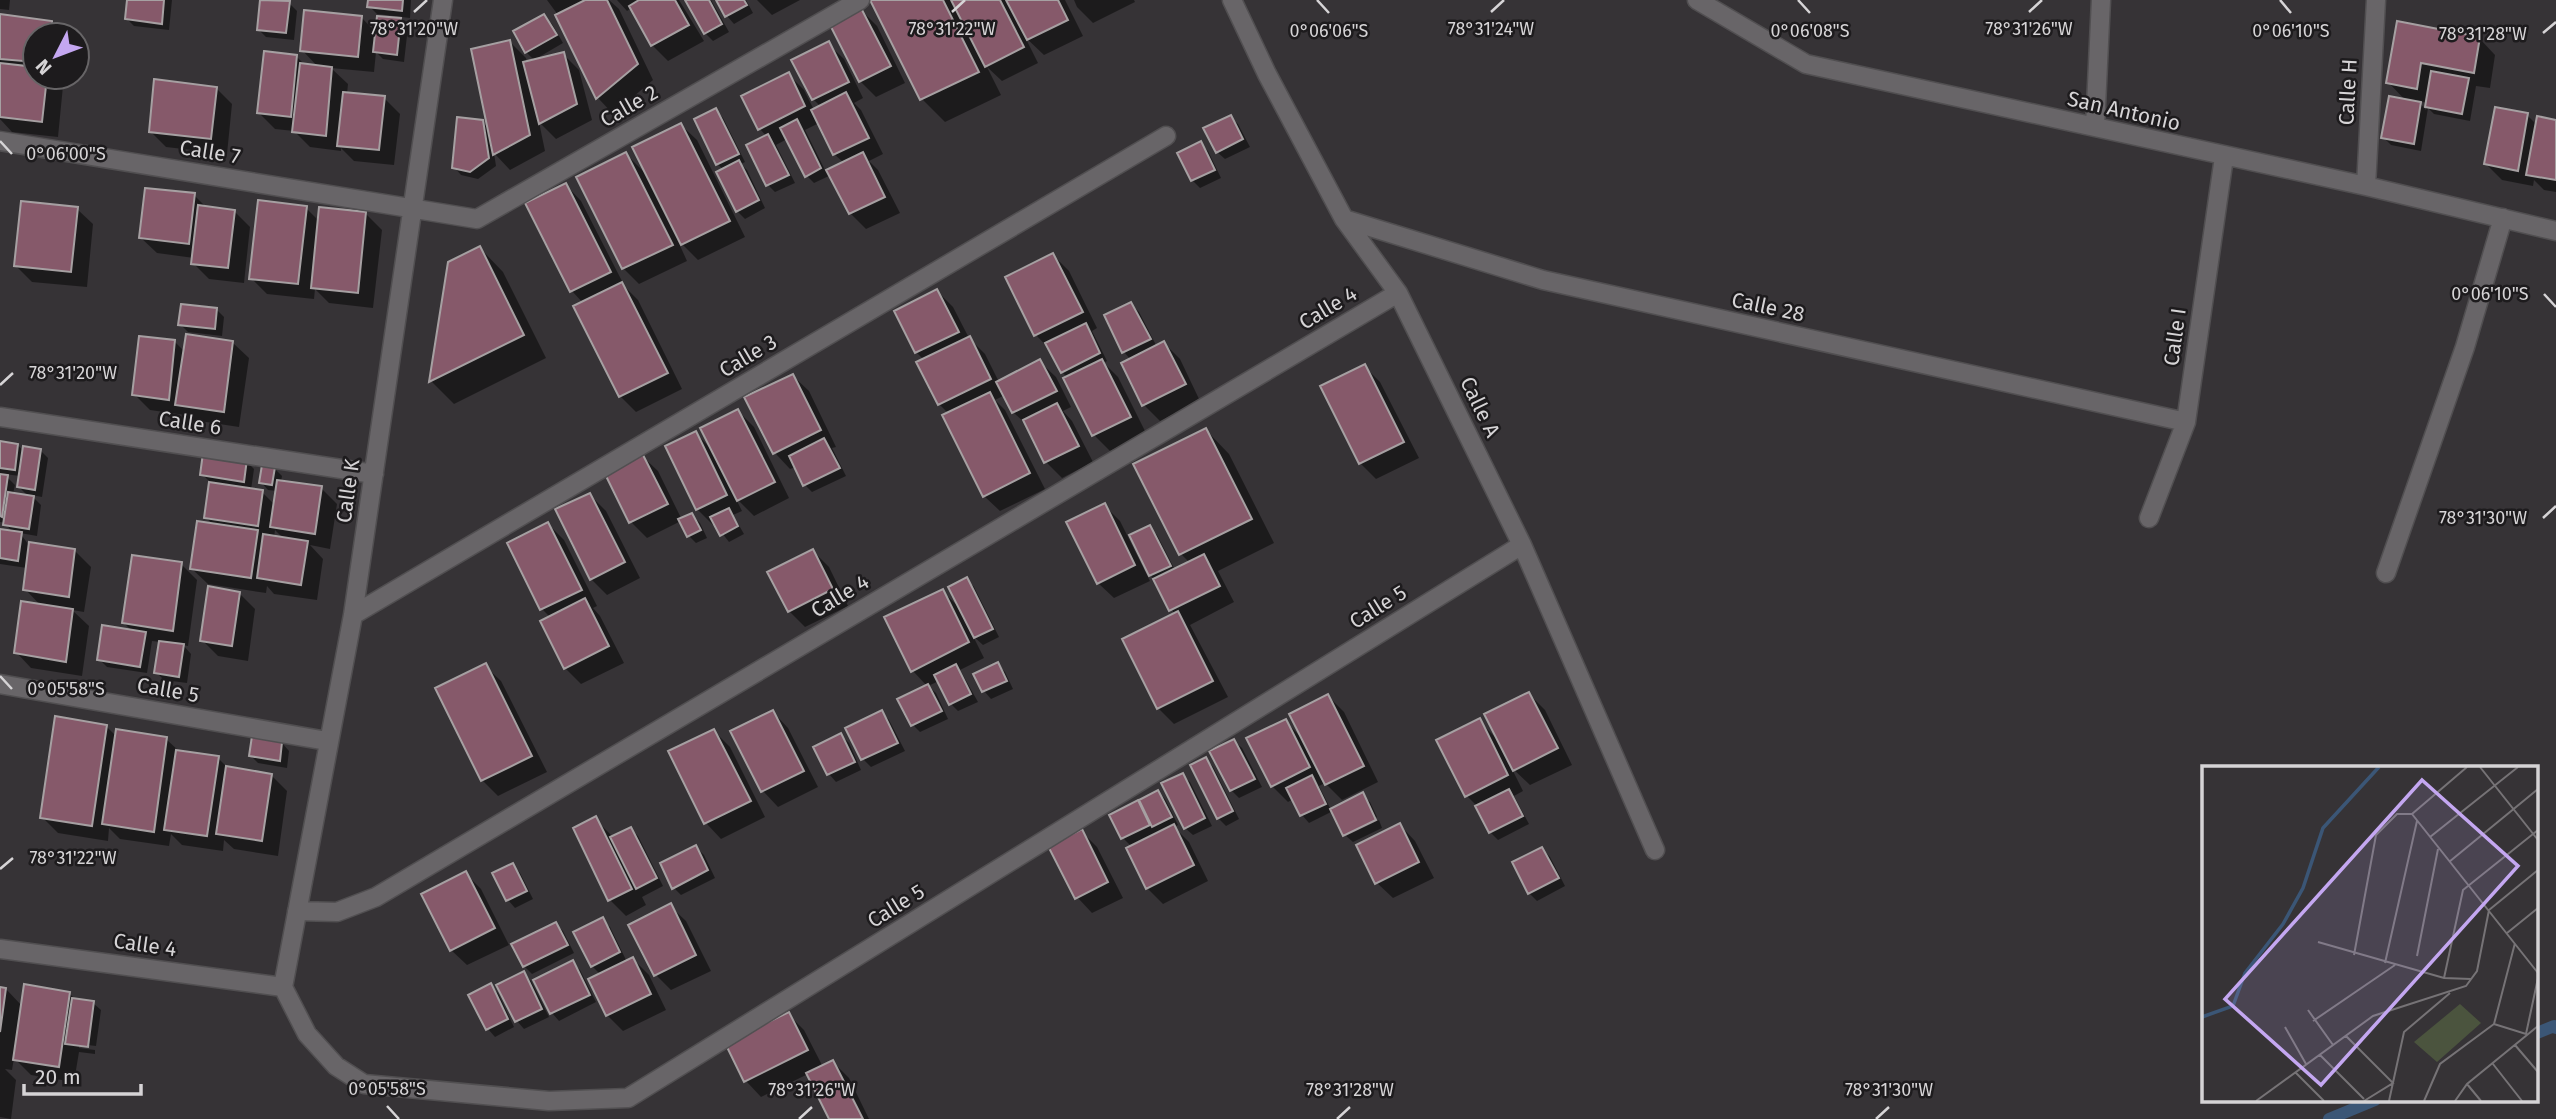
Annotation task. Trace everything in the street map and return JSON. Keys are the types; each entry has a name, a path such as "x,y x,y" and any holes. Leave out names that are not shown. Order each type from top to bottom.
{"street":[{"name":"Calle K","path":"283,987 327,741 353,615 443,0"},
{"name":"Calle 2","path":"413,208 477,219 860,0"},
{"name":"Calle A","path":"1232,0 1267,74 1345,219 1398,293 1522,545 1655,850"},
{"name":"San Antonio","path":"1697,0 1806,64 2366,186 2556,231"},
{"path":"2095,127 2101,0"},
{"name":"Calle H","path":"2366,186 2376,0"},
{"name":"Calle 3","path":"353,615 1166,136"},
{"name":"Calle 7","path":"0,141 413,208"},
{"name":"Calle I","path":"2148,518 2186,422 2224,157"},
{"path":"2386,573 2465,347 2503,218"},
{"name":"Calle 28","path":"1345,219 1543,280 2186,422"},
{"name":"Calle 4","path":"297,911 337,912 376,897 1398,293"},
{"name":"Calle 6","path":"0,417 374,474"},
{"name":"Calle 5","path":"283,987 307,1034 336,1066 364,1084 549,1101 628,1098 1522,545"},
{"name":"Calle 5","path":"0,684 327,741"},
{"name":"Calle 4","path":"0,948 283,987"}],"building":[{"path":"127,0 164,0 162,24 125,19"},
{"path":"260,0 290,1 286,33 257,30"},
{"path":"368,0 403,0 402,11 367,7"},
{"path":"585,0 607,0 638,64 596,99 555,15"},
{"path":"639,0 675,0 689,25 651,46 629,6"},
{"path":"685,0 709,0 722,24 704,34"},
{"path":"716,0 744,0 747,5 725,17"},
{"path":"870,0 943,0 979,72 920,100"},
{"path":"951,0 1000,0 1024,47 985,67"},
{"path":"1006,0 1058,0 1068,20 1027,40"},
{"path":"861,8 891,66 859,82 829,23"},
{"path":"304,10 362,16 358,57 300,51"},
{"path":"0,14 52,21 21,21 21,61 0,59"},
{"path":"544,14 557,35 525,53 513,31"},
{"path":"377,16 401,18 397,55 373,52"},
{"path":"2397,21 2480,37 2474,73 2421,63 2417,89 2386,83"},
{"path":"510,40 530,135 493,155 471,49"},
{"path":"829,41 849,82 812,100 791,60"},
{"path":"264,51 297,55 291,117 257,113"},
{"path":"564,52 577,104 539,124 523,62"},
{"path":"0,63 21,65 21,91 45,91 42,122 0,117"},
{"path":"300,63 332,67 326,136 292,132"},
{"path":"2431,71 2469,78 2462,114 2425,107"},
{"path":"789,72 805,106 758,130 741,96"},
{"path":"154,79 217,87 211,139 149,132"},
{"path":"343,92 385,96 379,150 337,146"},
{"path":"846,92 869,138 833,155 811,110"},
{"path":"2389,96 2421,102 2414,144 2381,138"},
{"path":"2495,107 2528,113 2518,171 2484,164"},
{"path":"716,108 739,154 716,165 694,119"},
{"path":"1231,115 1243,139 1216,153 1203,128"},
{"path":"2537,116 2556,120 2556,180 2526,175"},
{"path":"457,117 483,120 489,158 470,172 452,168"},
{"path":"797,119 821,168 805,177 780,128"},
{"path":"681,123 730,221 681,245 632,147"},
{"path":"768,134 789,175 766,186 746,145"},
{"path":"1201,141 1215,170 1191,181 1177,153"},
{"path":"626,152 673,245 622,269 576,177"},
{"path":"863,152 885,197 849,214 826,170"},
{"path":"739,160 759,200 736,212 716,172"},
{"path":"566,183 611,272 570,292 525,203"},
{"path":"145,188 195,193 189,244 139,238"},
{"path":"258,200 307,206 298,284 249,279"},
{"path":"21,201 78,207 71,272 14,266"},
{"path":"198,205 235,210 228,268 191,264"},
{"path":"319,207 366,212 358,293 311,288"},
{"path":"480,246 524,335 429,382 448,262"},
{"path":"1053,253 1083,312 1034,336 1005,277"},
{"path":"622,282 668,373 619,397 573,306"},
{"path":"937,289 959,332 915,353 894,311"},
{"path":"1131,302 1151,339 1122,353 1104,315"},
{"path":"181,304 217,308 215,329 178,325"},
{"path":"1086,323 1100,353 1061,373 1045,343"},
{"path":"186,334 233,341 224,412 175,405"},
{"path":"139,336 175,340 169,400 132,395"},
{"path":"970,336 991,379 938,405 916,362"},
{"path":"1164,341 1186,384 1142,406 1121,363"},
{"path":"1040,359 1057,391 1012,413 996,382"},
{"path":"1102,359 1131,417 1092,436 1063,378"},
{"path":"1365,364 1404,442 1359,464 1320,386"},
{"path":"793,374 821,430 773,454 744,397"},
{"path":"990,392 1030,473 983,497 942,415"},
{"path":"1057,403 1079,446 1044,463 1023,420"},
{"path":"738,409 775,482 737,501 700,428"},
{"path":"1206,428 1252,519 1179,555 1133,464"},
{"path":"696,431 727,495 696,510 665,446"},
{"path":"824,438 840,468 803,486 789,456"},
{"path":"0,441 18,444 15,470 0,468"},
{"path":"23,446 41,449 35,490 17,487"},
{"path":"203,453 247,459 244,482 200,475"},
{"path":"642,453 668,504 629,523 604,472"},
{"path":"262,465 275,467 272,485 259,483"},
{"path":"0,474 8,475 2,517 0,516"},
{"path":"277,480 322,486 315,534 270,527"},
{"path":"209,482 263,490 258,526 204,518"},
{"path":"8,492 34,496 29,529 3,525"},
{"path":"590,493 625,562 590,580 555,509"},
{"path":"1105,503 1135,565 1097,584 1066,522"},
{"path":"729,508 738,526 720,536 710,517"},
{"path":"692,513 701,530 687,537 678,519"},
{"path":"197,521 258,530 251,578 190,569"},
{"path":"548,522 582,590 540,610 507,543"},
{"path":"1150,525 1171,566 1149,576 1129,535"},
{"path":"0,529 22,532 18,561 0,558"},
{"path":"263,534 308,541 301,585 257,578"},
{"path":"29,542 75,549 69,597 23,590"},
{"path":"813,549 833,589 788,612 767,572"},
{"path":"1204,554 1220,586 1169,611 1153,579"},
{"path":"132,555 182,562 173,631 122,623"},
{"path":"967,577 993,629 974,638 948,587"},
{"path":"208,586 240,592 232,646 200,641"},
{"path":"943,589 969,642 911,672 884,617"},
{"path":"585,598 609,646 564,669 540,621"},
{"path":"21,601 73,609 66,662 14,653"},
{"path":"1178,611 1213,681 1157,709 1122,639"},
{"path":"102,625 146,632 140,667 97,660"},
{"path":"159,641 184,644 179,677 154,673"},
{"path":"998,662 1007,681 982,692 973,674"},
{"path":"486,663 532,756 481,781 435,688"},
{"path":"956,664 971,694 949,705 934,675"},
{"path":"928,684 942,711 911,726 897,699"},
{"path":"1529,692 1558,748 1513,771 1484,714"},
{"path":"1328,694 1364,766 1325,785 1289,714"},
{"path":"773,710 804,771 761,792 730,731"},
{"path":"882,710 898,743 861,760 845,728"},
{"path":"55,716 107,725 92,826 40,818"},
{"path":"1480,718 1508,775 1465,797 1436,740"},
{"path":"1286,719 1310,767 1271,787 1246,738"},
{"path":"116,729 167,737 154,832 102,824"},
{"path":"714,729 751,801 704,824 668,751"},
{"path":"841,733 855,762 827,775 813,747"},
{"path":"252,736 282,742 280,761 249,756"},
{"path":"1234,739 1255,779 1230,791 1209,751"},
{"path":"176,750 219,756 207,836 164,830"},
{"path":"1206,757 1233,811 1217,819 1190,765"},
{"path":"226,766 272,774 262,841 216,834"},
{"path":"1183,773 1205,818 1184,829 1161,783"},
{"path":"1312,775 1326,804 1300,816 1286,788"},
{"path":"1509,789 1523,816 1489,833 1475,806"},
{"path":"1158,790 1172,817 1152,827 1139,800"},
{"path":"1363,792 1376,820 1343,836 1330,809"},
{"path":"1138,800 1150,825 1121,839 1109,815"},
{"path":"596,816 632,889 608,901 573,828"},
{"path":"1400,823 1419,862 1375,884 1356,845"},
{"path":"1174,824 1194,865 1146,889 1126,848"},
{"path":"631,827 657,878 636,889 610,837"},
{"path":"1082,829 1108,882 1075,899 1048,846"},
{"path":"696,845 708,870 672,889 660,863"},
{"path":"1542,847 1559,878 1528,894 1512,862"},
{"path":"513,863 527,891 506,901 492,873"},
{"path":"466,871 495,928 450,951 421,894"},
{"path":"671,903 696,955 654,976 628,925"},
{"path":"603,917 620,952 591,967 573,932"},
{"path":"556,922 568,945 523,967 511,944"},
{"path":"633,957 651,994 606,1016 588,979"},
{"path":"573,960 590,995 550,1014 533,980"},
{"path":"524,971 542,1009 515,1022 496,985"},
{"path":"491,983 508,1019 486,1030 468,995"},
{"path":"24,984 70,992 59,1067 13,1060"},
{"path":"0,987 6,988 0,1032"},
{"path":"72,998 94,1001 88,1047 65,1044"},
{"path":"789,1012 808,1050 744,1082 725,1043"},
{"path":"833,1060 863,1119 829,1119 806,1073"}],"waterway":[{"path":"2538,1033 2554,1026 2556,1028"},
{"path":"2329,1119 2370,1102"}]}
